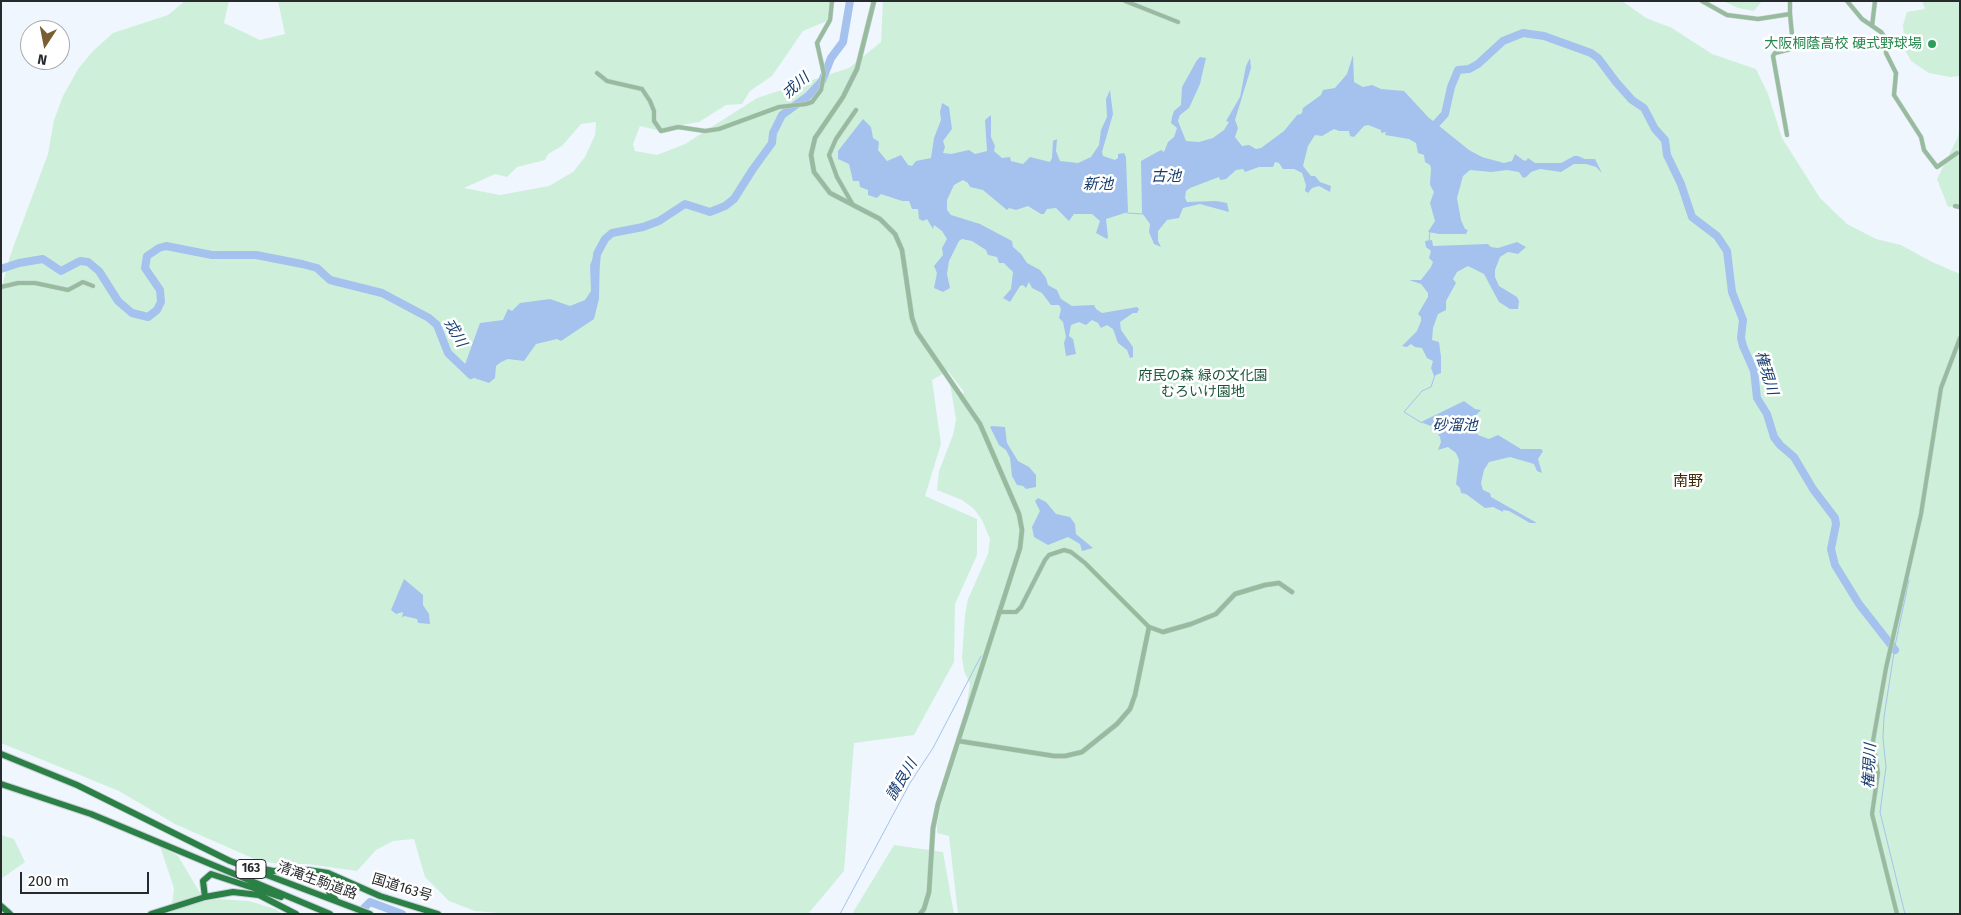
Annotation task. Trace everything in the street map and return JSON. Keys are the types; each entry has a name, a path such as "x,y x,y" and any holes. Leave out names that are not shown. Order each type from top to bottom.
{"highway":[{"name":"清滝生駒道路","path":"1,754 52,773 183,838 253,870 370,914"},
{"name":"清滝生駒道路","path":"1,784 63,803 142,834 330,914"},
{"name":"163","path":"183,838 261,869 318,871 337,876 354,885"},
{"name":"163","path":"204,896 203,881 207,876 215,874 319,909"},
{"name":"163","path":"354,885 341,880 332,880 327,889 335,899 360,910"},
{"name":"国道163号","path":"354,885 440,913"},
{"name":"163","path":"151,914 204,896 233,892 271,899 296,914"},
{"path":"1,906 10,914"}],"street":[{"path":"597,73 608,81 642,89 650,101 654,111 654,121 661,131 678,126 705,131 719,129 779,107 812,102 821,90 824,74 817,43 830,20 832,1"},
{"path":"874,1 857,69 843,97 816,134 811,151 814,172 830,192 884,222 899,241 912,318 917,332 980,424 1019,514 1022,538 938,804 933,828 929,892 924,909 920,914"},
{"path":"1125,1 1178,22"},
{"path":"1702,1 1727,15 1758,19 1790,14"},
{"path":"1787,135 1772,56 1791,48 1793,45 1790,1"},
{"path":"1847,1 1862,19 1881,32 1886,40 1886,53 1896,73 1894,95 1921,137 1924,150 1937,167 1957,153"},
{"path":"1872,26 1875,1"},
{"path":"853,205 837,177 829,154 833,144 856,110"},
{"path":"1,287 18,283 35,283 68,290 83,282 93,286"},
{"path":"1898,914 1872,814 1871,807 1878,773 1873,741 1888,655 1921,514 1941,388 1960,338"},
{"path":"999,612 1016,612 1021,607 1045,560 1049,555 1064,550 1071,552 1085,563 1149,627 1163,632 1216,614 1235,594 1264,585 1279,583 1292,592"},
{"path":"959,741 1054,756 1065,756 1089,748 1124,718 1133,702 1149,627"}],"green space":[{"name":"府民の森 緑の文化園 むろいけ園地","path":"185,1 229,1 224,23 260,40 285,34 278,1 830,1 827,21 803,31 772,76 750,91 742,104 726,105 699,122 664,128 661,131 640,126 633,144 635,151 657,155 685,144 757,98 849,68 881,42 883,1 1622,1 1646,18 1672,28 1712,54 1756,69 1768,94 1782,138 1820,198 1847,224 1876,239 1901,245 1932,262 1960,274 1960,914 958,914 949,836 937,833 937,824 941,804 967,723 965,714 970,684 964,671 962,657 965,615 968,599 988,554 990,539 982,520 974,509 962,500 937,490 939,471 953,435 956,419 950,384 958,398 964,392 948,371 932,380 941,444 925,496 977,519 977,555 955,604 954,662 914,735 854,743 844,871 808,914 511,914 475,911 449,901 425,877 414,839 393,841 376,850 357,871 307,864 281,864 259,861 175,824 119,791 1,743 1,291 10,256 48,154 54,120 63,96 78,69 93,51 113,33 168,15","holes":["596,122 595,135 585,157 573,172 549,186 500,195 464,188 495,174 507,177 517,167 545,160 548,154 562,146 581,124"]},
{"path":"1723,1 1762,1 1754,11 1738,8"},
{"name":"大阪桐蔭高校 硬式野球場","path":"1922,1 1960,1 1960,76 1950,77 1929,73 1911,61 1905,50 1903,25 1907,12 1925,9"},
{"path":"1960,124 1960,205 1948,207 1937,179 1958,137"},
{"path":"1,835 14,839 25,862 1,879"},
{"path":"894,845 943,852 954,914 852,914"},
{"path":"160,846 178,856 205,901 219,899 249,901 275,909 283,914 168,914 171,912 174,888"}],"water":[{"name":"古池","path":"1353,55 1354,82 1363,87 1372,85 1381,89 1404,91 1428,117 1469,150 1482,157 1504,163 1512,161 1515,154 1523,160 1526,161 1528,158 1535,163 1561,163 1574,156 1578,156 1585,159 1595,159 1602,173 1596,167 1586,164 1574,164 1561,172 1540,169 1531,172 1523,178 1519,172 1507,170 1491,172 1470,170 1463,176 1457,198 1461,220 1465,229 1468,230 1466,234 1439,234 1428,232 1435,221 1430,203 1434,192 1430,185 1431,168 1425,162 1424,155 1418,153 1416,143 1409,139 1385,135 1386,132 1381,133 1381,130 1368,125 1364,126 1354,137 1350,136 1349,131 1334,129 1322,136 1315,135 1308,146 1303,166 1311,176 1315,176 1320,182 1331,186 1330,192 1319,186 1312,188 1308,193 1305,191 1306,185 1302,173 1294,169 1283,169 1279,163 1275,162 1273,167 1259,167 1245,172 1243,169 1236,170 1226,179 1220,180 1219,177 1186,191 1185,198 1187,202 1216,201 1227,203 1229,212 1200,204 1183,208 1179,218 1167,220 1158,231 1158,241 1161,247 1154,244 1149,232 1150,224 1142,213 1141,161 1161,150 1164,152 1168,142 1174,137 1177,128 1171,123 1172,117 1174,111 1181,105 1182,87 1200,57 1206,58 1200,84 1189,108 1180,115 1178,121 1186,141 1199,142 1213,138 1224,130 1229,122 1226,121 1240,97 1246,66 1250,58 1251,68 1235,120 1238,128 1235,137 1242,146 1249,145 1256,149 1261,148 1284,131 1298,114 1302,113 1303,108 1321,95 1323,90 1335,88 1347,74"},
{"name":"新池","path":"1110,90 1113,114 1102,152 1103,156 1115,160 1118,158 1118,154 1124,153 1126,157 1128,212 1106,219 1107,239 1096,233 1100,221 1092,214 1074,214 1069,221 1056,208 1047,209 1044,214 1028,206 1016,210 1009,208 1007,210 983,190 970,187 963,180 954,185 947,200 947,210 951,215 980,224 1012,241 1013,247 1027,263 1040,270 1046,278 1048,285 1057,290 1061,299 1072,306 1094,305 1102,313 1137,307 1139,309 1137,313 1133,313 1120,322 1121,330 1133,347 1133,357 1130,358 1127,350 1118,343 1113,329 1107,325 1101,328 1098,323 1092,320 1086,325 1079,322 1071,325 1069,336 1073,339 1076,354 1066,356 1064,343 1066,337 1063,322 1059,318 1061,309 1059,305 1051,305 1042,293 1032,288 1029,282 1026,288 1023,285 1020,286 1010,302 1003,298 1011,289 1013,272 1004,263 999,263 997,257 988,255 986,250 972,241 962,239 959,241 949,261 947,274 950,288 943,292 934,288 937,273 934,266 943,255 942,248 947,239 942,231 934,225 933,229 927,219 923,221 919,219 918,209 912,209 909,201 902,201 881,194 877,198 868,195 868,190 860,187 859,181 853,181 849,164 838,159 838,151 863,119 871,127 873,138 879,142 878,150 887,161 901,155 908,165 912,166 916,161 931,158 934,138 941,120 942,103 949,107 952,129 943,141 945,147 943,153 951,154 969,150 975,154 987,151 985,120 991,115 991,137 995,146 994,151 1002,158 1010,157 1011,161 1023,164 1030,157 1050,162 1053,141 1057,139 1056,151 1060,161 1078,163 1091,157 1099,145 1101,130 1107,117 1106,99"},
{"path":"1432,240 1433,246 1488,244 1491,247 1498,248 1517,242 1526,247 1518,254 1508,252 1500,257 1495,270 1495,277 1499,286 1517,297 1519,301 1518,309 1510,309 1499,302 1484,274 1468,266 1457,272 1453,279 1456,283 1446,301 1446,310 1438,314 1433,328 1432,340 1439,342 1441,357 1441,373 1434,376 1431,368 1433,361 1427,358 1422,348 1411,344 1407,347 1402,346 1417,331 1421,321 1421,317 1418,314 1428,297 1428,293 1421,284 1409,280 1421,280 1431,267 1433,262 1429,258 1431,251 1426,247 1425,241"},
{"path":"595,253 600,254 599,299 594,319 561,341 557,339 536,344 524,361 508,359 501,362 496,366 495,378 489,383 471,377 463,370 480,323 503,320 508,309 512,311 520,303 550,299 570,306 585,300 591,291 590,265"},
{"name":"砂溜池","path":"1464,401 1475,409 1481,410 1475,416 1474,427 1478,435 1489,439 1498,435 1521,449 1541,449 1543,451 1538,459 1542,473 1537,471 1534,464 1510,457 1489,462 1484,470 1481,483 1483,490 1490,493 1491,497 1537,523 1530,523 1509,511 1503,510 1503,512 1493,507 1485,508 1466,494 1461,493 1460,488 1456,484 1459,460 1456,453 1448,447 1438,450 1441,442 1440,437 1433,427 1421,422"},
{"path":"990,427 1005,427 1007,443 1018,461 1029,467 1036,475 1036,487 1026,489 1023,486 1017,485 1012,476 1010,458 1006,450 999,445"},
{"path":"1038,498 1046,502 1056,514 1070,517 1075,524 1076,534 1093,548 1082,551 1080,544 1068,537 1048,545 1034,537 1032,527 1040,511 1035,501"},
{"path":"404,579 423,595 423,605 429,614 430,624 418,623 417,619 404,616 402,618 403,612 396,614 391,610"}],"waterway":[{"name":"戎川","path":"596,264 597,254 605,239 612,233 643,227 659,221 685,204 710,212 725,206 734,199 772,143 773,133 782,115 808,96 822,81 831,58 843,42 850,1"},
{"name":"権現川","path":"1435,125 1445,114 1451,87 1458,70 1469,69 1478,64 1503,41 1523,33 1544,36 1591,53 1598,58 1632,100 1644,108 1655,129 1665,140 1667,155 1681,184 1692,217 1717,236 1727,251 1732,292 1743,320 1741,338 1743,346 1754,371 1757,398 1767,414 1774,437 1794,457 1813,489 1835,518 1836,524 1831,549 1835,565 1859,604 1895,650"},
{"path":"1127,213 1143,214"},
{"path":"1429,242 1430,231"},
{"name":"戎川","path":"1,269 19,263 43,259 61,271 80,261 88,262 99,271 118,301 132,313 148,317 157,310 161,302 160,290 145,268 147,256 159,248 166,246 212,255 256,255 302,264 317,268 330,280 382,293 429,318 437,325 448,353 471,375"},
{"path":"1422,423 1404,412 1422,391 1431,387 1435,375"},
{"name":"権現川","path":"1905,914 1880,812 1886,767 1883,738 1884,717 1895,646 1909,580"},
{"name":"讃良川","path":"840,914 910,783 933,748 981,656"},
{"path":"358,914 370,902 402,914"}],"place":[{"name":"大阪桐蔭高校 硬式野球場","path":"1932,44"}],"district":[{"name":"南野","path":"1688,482"}]}
